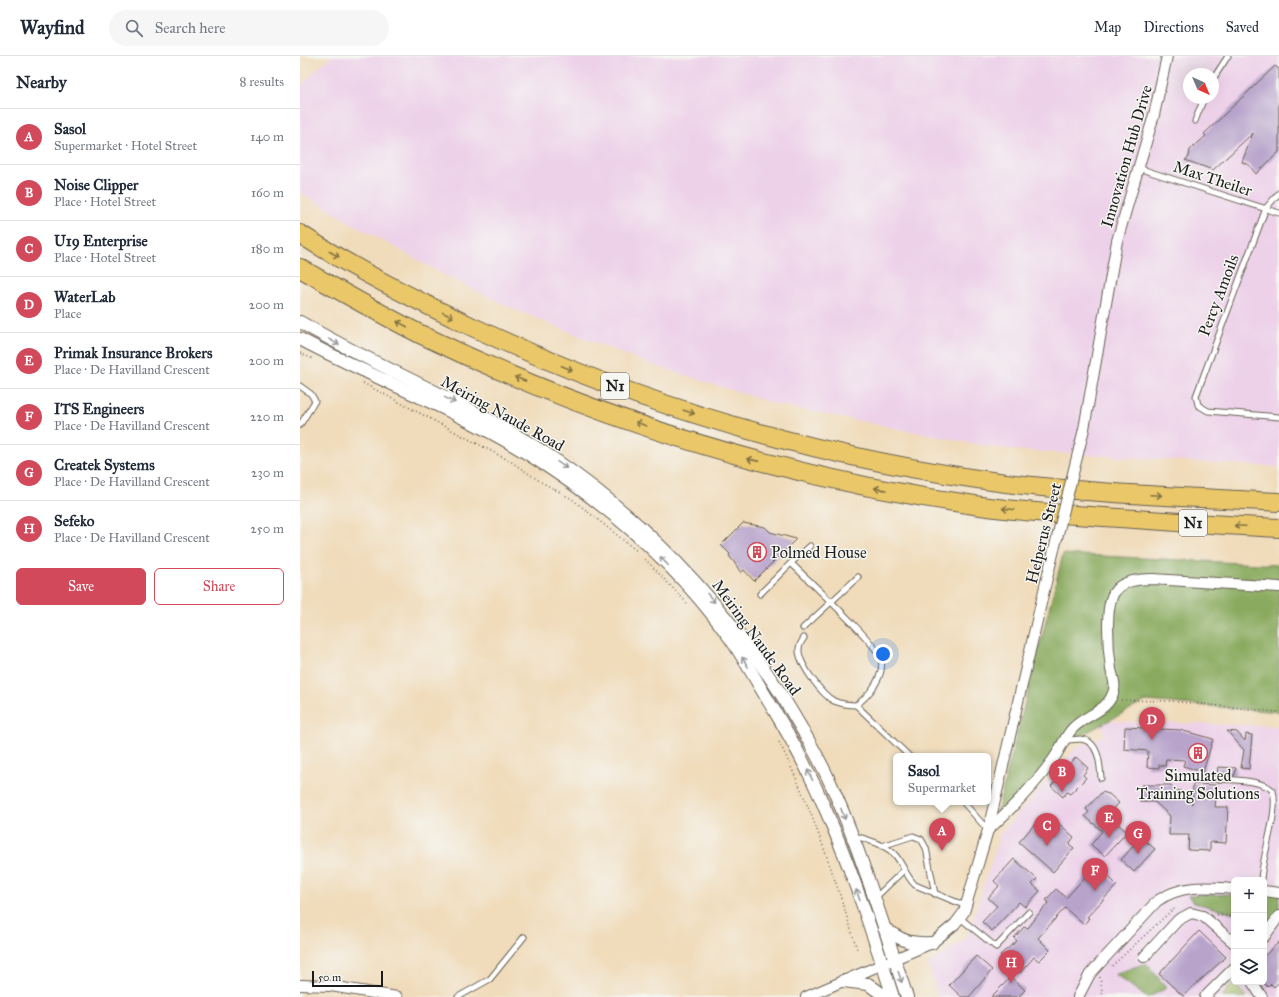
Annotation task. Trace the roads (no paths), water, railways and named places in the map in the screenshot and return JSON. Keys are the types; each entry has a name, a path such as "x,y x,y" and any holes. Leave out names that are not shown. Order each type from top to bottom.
{"highway":[{"name":"N1","path":"300,234 403,293 521,349 583,375 662,403 788,441 879,462 1004,482 1053,488 1279,502"},
{"name":"N1","path":"300,268 420,334 510,375 671,435 744,458 849,483 984,507 1047,513 1279,528"}],"street":[{"name":"Innovation Hub Drive","path":"1117,240 1154,115 1167,56"},
{"name":"Helperus Street","path":"806,997 882,963 932,943 949,930 960,918 966,906 988,830 1046,582 1084,429 1117,240"},
{"name":"Meiring Naude Road","path":"300,322 337,344 476,413 517,436 594,487 667,550 699,585 731,623 760,662 808,739 834,790 874,899 907,997"},
{"name":"Meiring Naude Road","path":"300,339 332,356 463,417 527,454 585,493 623,523 655,552 692,590 734,645 799,752 835,832 893,997"},
{"path":"988,830 1011,808 1051,762 1073,728 1099,711 1109,702 1115,688 1108,641 1108,605 1111,595 1119,587 1134,579 1153,578 1279,587"},
{"path":"1078,997 1087,978 1097,965 1152,905 1162,897 1189,887 1231,889"},
{"path":"1267,891 1279,893"},
{"path":"1144,957 1178,920 1191,913 1203,916 1231,940"},
{"path":"1271,931 1279,916"},
{"path":"884,928 899,939 911,943 932,943"},
{"path":"1204,997 1231,971"},
{"path":"843,981 868,984 886,997"},
{"path":"300,985 331,986 397,997"},
{"path":"1254,985 1262,997"}],"lane":[{"path":"1219,70 1228,56"},
{"path":"1195,121 1202,104"},
{"name":"Max Theiler","path":"1138,168 1266,208 1279,214"},
{"path":"1266,208 1279,193"},
{"name":"Percy Amoils","path":"1266,208 1196,392 1196,401 1204,410 1215,413 1279,417"},
{"path":"300,386 311,394 315,401 301,422"},
{"path":"760,594 810,546"},
{"path":"791,563 870,642 881,657 881,666 876,682 864,700 856,705"},
{"path":"803,628 858,577"},
{"path":"804,638 799,646 799,654 802,663 820,690 834,701 856,705 906,753"},
{"path":"1064,740 1082,739 1092,745 1099,758 1101,778"},
{"path":"1181,778 1251,782 1263,784 1273,792 1275,802 1273,824 1262,861 1261,877"},
{"path":"966,805 988,830"},
{"path":"851,834 882,846 894,854 910,880 915,885 966,906"},
{"path":"882,846 913,836 921,839 926,848 935,894"},
{"path":"874,899 904,870"},
{"path":"960,918 996,947 1029,912"},
{"path":"458,997 490,979 524,937"}],"place":[{"name":"Polmed House","path":"757,552"},
{"name":"WaterLab","path":"1152,740"},
{"name":"Simulated Training Solutions","path":"1198,753"},
{"name":"Noise Clipper","path":"1062,792"},
{"name":"Primak Insurance Brokers","path":"1109,838"},
{"name":"U19 Enterprise","path":"1047,846"},
{"name":"Sasol","path":"942,851"},
{"name":"Createk Systems","path":"1138,854"},
{"name":"ITS Engineers","path":"1095,891"},
{"name":"Sefeko","path":"1011,983"}]}
